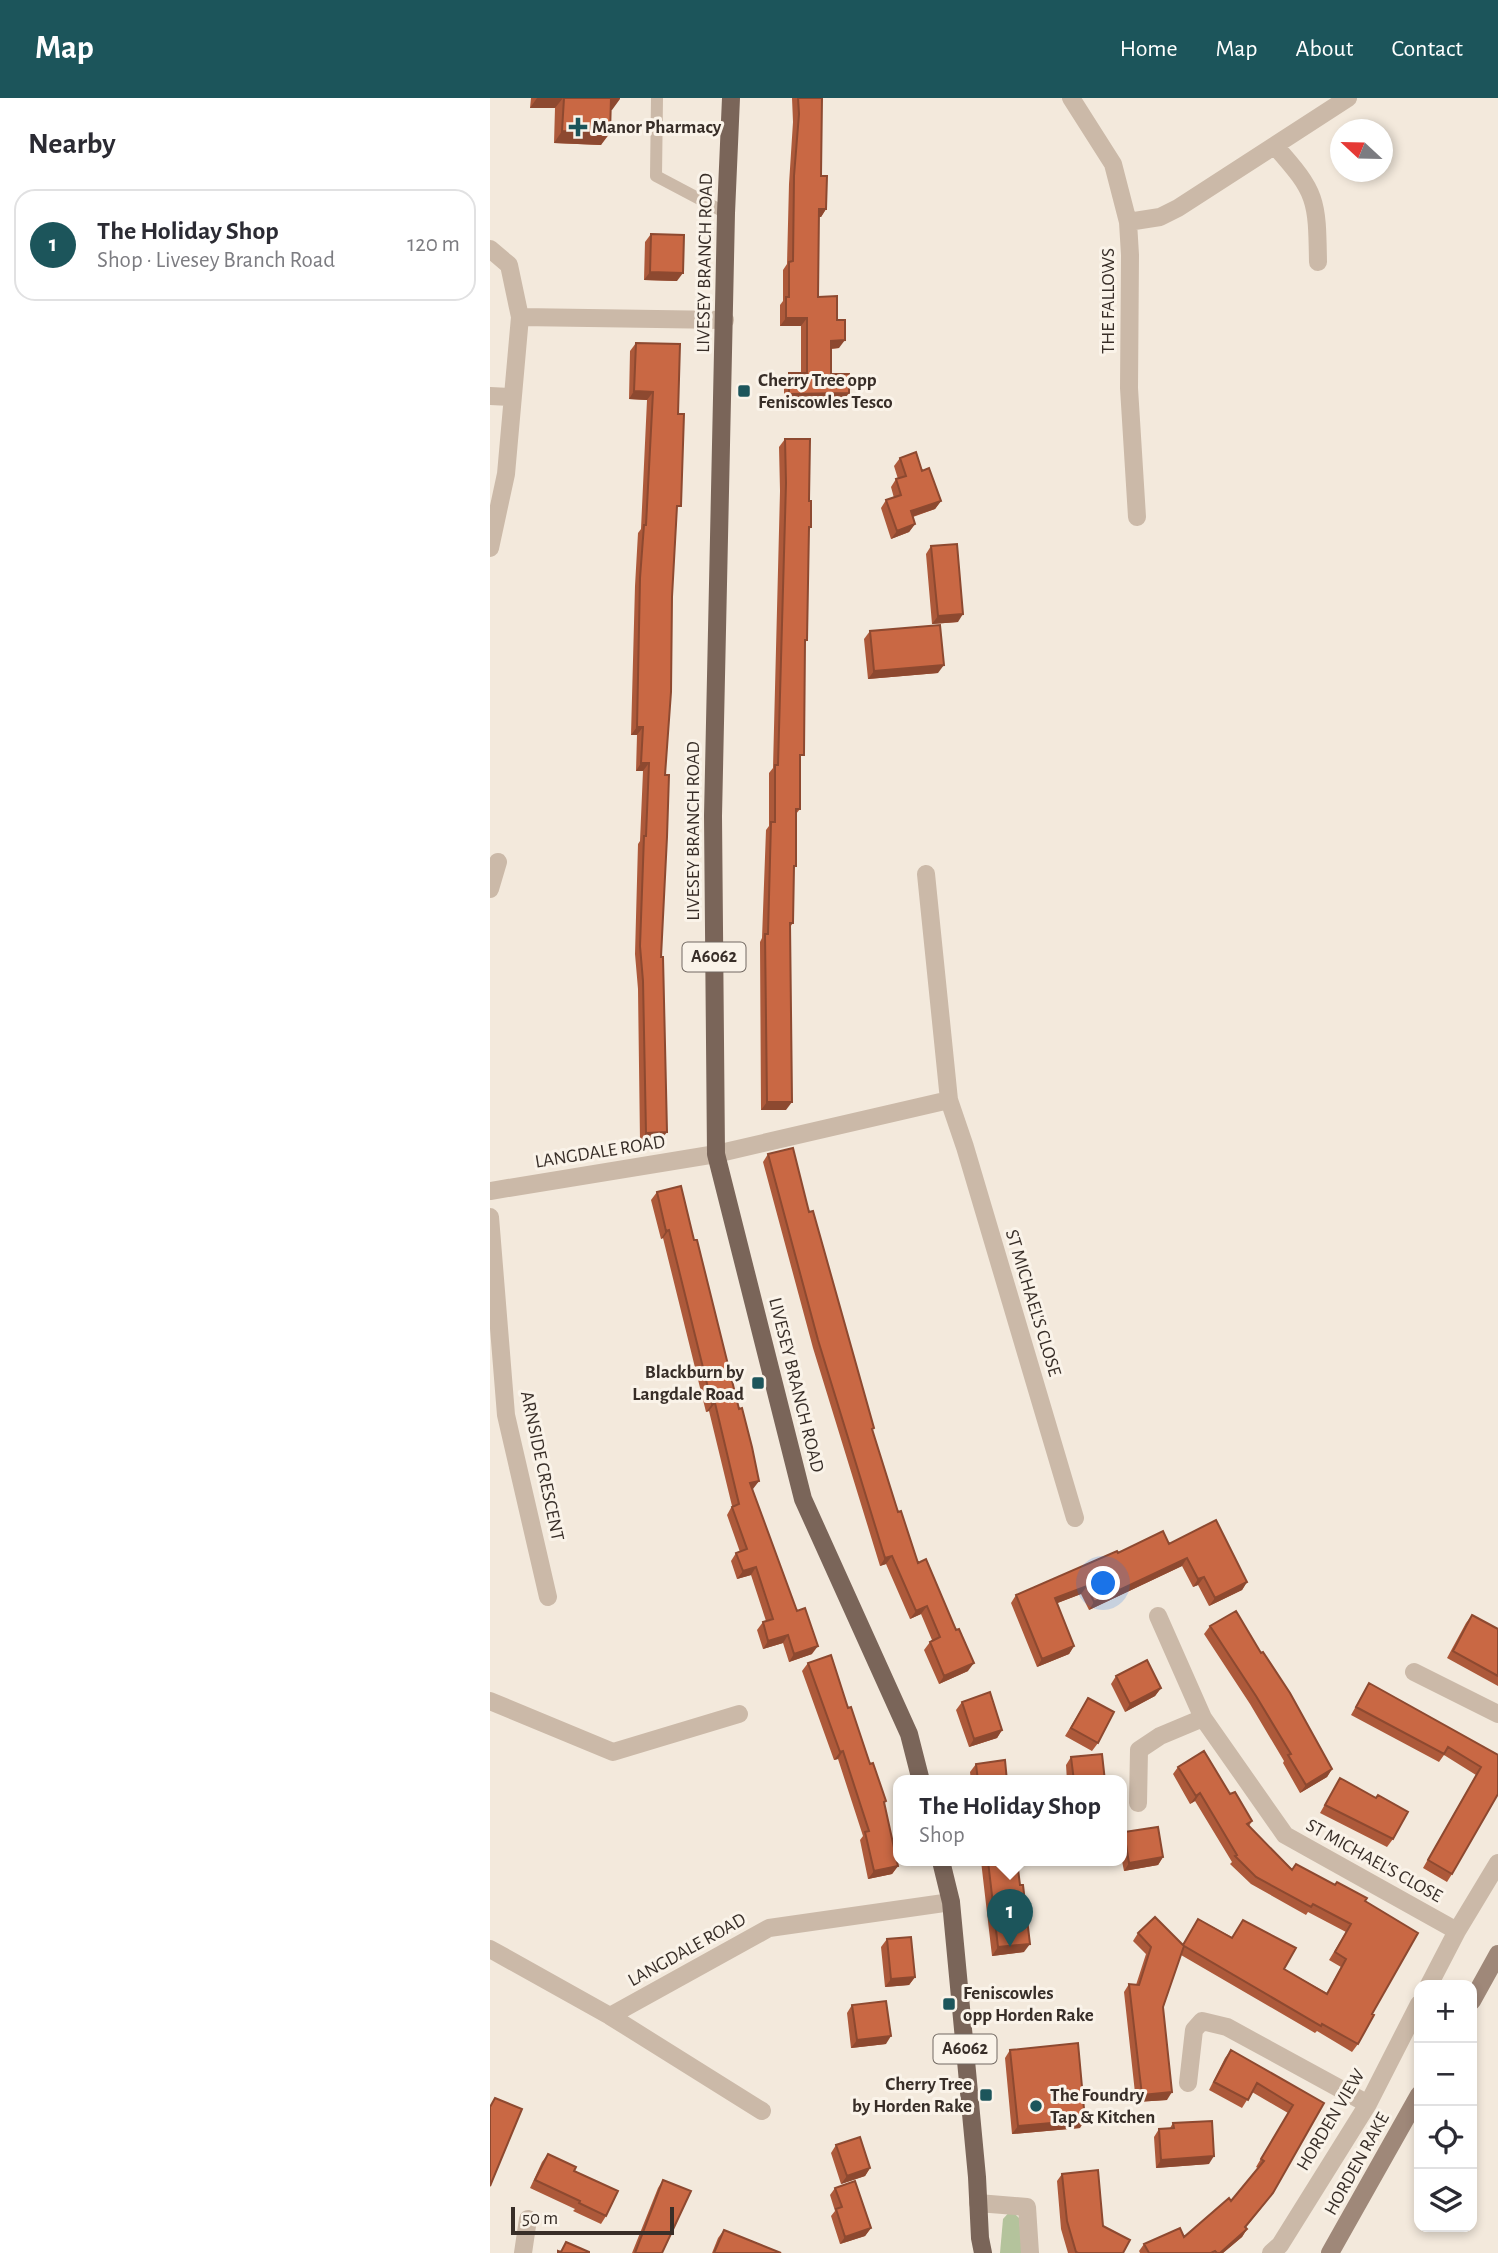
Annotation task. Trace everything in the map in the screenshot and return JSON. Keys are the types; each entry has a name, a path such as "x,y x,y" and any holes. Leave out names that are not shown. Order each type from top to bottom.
{"main road":[{"name":"LIVESEY BRANCH ROAD","path":"731,98 726,213 713,816 716,1154 803,1499 909,1734 919,1775"},
{"name":"A6062","path":"942,1866 951,1902 978,2203 978,2248"}],"street":[{"name":"THE FALLOWS","path":"1071,98 1114,164 1128,222 1129,388 1137,517"},
{"path":"1128,222 1160,216 1178,208 1348,98"},
{"path":"1275,146 1301,175 1314,199 1318,261"},
{"path":"490,249 509,265 520,317 506,474 490,548"},
{"path":"520,317 725,320"},
{"path":"490,396 512,397"},
{"path":"490,889 498,862"},
{"name":"ST MICHAEL'S CLOSE","path":"926,874 949,1100 1075,1518"},
{"path":"716,1154 949,1100"},
{"name":"LANGDALE ROAD","path":"490,1191 716,1154"},
{"name":"ARNSIDE CRESCENT","path":"490,1217 506,1415 548,1597"},
{"name":"ST MICHAEL'S CLOSE","path":"1158,1616 1203,1718 1285,1835 1457,1931"},
{"path":"1414,1672 1498,1714"},
{"path":"490,1701 614,1752 739,1714"},
{"path":"1138,1803 1139,1750 1160,1736 1203,1718"},
{"path":"1432,1980 1498,1863"},
{"name":"LANGDALE ROAD","path":"611,2016 769,1928 951,1902"},
{"path":"490,1950 611,2016 762,2110"},
{"path":"1477,1992 1498,1954"},
{"name":"HORDEN VIEW","path":"1271,2253 1280,2245 1368,2104 1414,2014"},
{"path":"1188,2084 1194,2030 1202,2021 1227,2027 1368,2104"},
{"name":"HORDEN RAKE","path":"1330,2253 1414,2104"},
{"path":"978,2203 1027,2207 1030,2253"},
{"path":"523,2253 528,2219"}],"lane":[{"path":"657,98 656,176 726,213"}],"green space":[{"path":"1011,2210 1019,2218 1023,2253 1000,2253 1003,2219"}],"building":[{"path":"564,98 611,98 610,133 562,131"},
{"path":"798,98 822,98 821,176 827,176 826,209 819,209 818,297 837,296 837,320 845,320 845,340 831,341 831,374 849,374 849,393 789,394 789,373 807,373 807,318 786,318 789,262 793,261"},
{"path":"651,234 684,235 683,273 650,272"},
{"path":"636,343 680,344 678,414 684,414 681,506 677,506 672,597 671,692 665,775 669,775 661,957 667,1132 646,1133 640,946 649,763 641,763 643,727 637,727 640,578 646,525 653,392 634,391"},
{"path":"785,439 810,439 811,527 805,640 804,755 800,755 800,809 796,809 793,923 790,923 792,1102 767,1102 765,934 768,934 771,822 775,822 775,765 778,765"},
{"path":"916,452 922,471 929,468 941,501 911,511 915,524 897,531 886,500 901,495 896,479 906,476 900,458"},
{"path":"957,544 963,614 938,616 931,546"},
{"path":"940,625 944,665 874,671 870,631"},
{"path":"793,1148 809,1212 813,1211 874,1428 872,1429 898,1512 901,1511 918,1563 926,1559 956,1630 959,1629 974,1663 944,1676 930,1642 940,1637 927,1606 916,1611 892,1556 885,1558 818,1340 768,1154"},
{"path":"681,1186 739,1409 742,1408 752,1447 759,1481 750,1483 797,1611 805,1608 818,1646 794,1654 788,1635 768,1641 763,1622 773,1619 756,1567 743,1571 736,1553 747,1549 732,1507 739,1504 715,1403 712,1404 657,1192"},
{"path":"1216,1520 1247,1582 1215,1598 1204,1577 1198,1579 1187,1558 1094,1602 1087,1586 1055,1598 1074,1646 1042,1659 1016,1595 1117,1551 1118,1553 1163,1531 1169,1544"},
{"path":"1236,1611 1261,1653 1263,1652 1290,1693 1332,1769 1306,1785 1288,1755 1291,1754 1256,1696 1210,1626"},
{"path":"1472,1615 1498,1629 1498,1676 1453,1651"},
{"path":"831,1655 848,1708 851,1707 886,1801 884,1802 893,1843 893,1866 898,1866 874,1871 865,1832 869,1831 843,1751 840,1752 808,1663"},
{"path":"1147,1660 1161,1688 1130,1704 1116,1676"},
{"path":"1369,1683 1498,1755 1498,1794 1452,1874 1428,1860 1481,1767 1448,1747 1444,1754 1356,1707"},
{"path":"990,1692 1002,1730 974,1739 962,1702"},
{"path":"1088,1698 1114,1712 1098,1743 1071,1728"},
{"path":"1204,1751 1230,1794 1235,1792 1252,1821 1247,1824 1292,1870 1296,1864 1335,1885 1337,1882 1367,1898 1365,1901 1418,1933 1358,2044 1322,2024 1321,2026 1184,1946 1163,2007 1172,2092 1142,2095 1129,1984 1139,1985 1151,1947 1138,1933 1155,1917 1183,1945 1198,1919 1232,1938 1243,1920 1296,1948 1284,1969 1327,1994 1346,1959 1335,1952 1351,1924 1313,1904 1311,1907 1256,1877 1235,1856 1237,1855 1200,1793 1196,1796 1178,1767"},
{"path":"1102,1754 1104,1775 1073,1775 1071,1757"},
{"path":"1005,1760 1006,1775 977,1775 976,1764"},
{"path":"1340,1778 1408,1812 1393,1839 1325,1805"},
{"path":"1158,1827 1163,1857 1129,1863 1127,1832"},
{"path":"989,1866 1018,1866 1020,1885 1023,1885 1030,1944 998,1947"},
{"path":"911,1937 915,1977 891,1979 887,1939"},
{"path":"886,2001 891,2036 857,2040 852,2005"},
{"path":"1078,2043 1085,2120 1018,2126 1010,2050"},
{"path":"1231,2050 1324,2103 1273,2193 1245,2227 1247,2229 1220,2253 1149,2253 1144,2244 1180,2228 1184,2237 1229,2198 1231,2201 1264,2161 1261,2159 1293,2105 1257,2083 1248,2100 1214,2082"},
{"path":"495,2098 522,2109 490,2186 490,2107"},
{"path":"1212,2121 1214,2156 1161,2160 1159,2129 1174,2128 1173,2123"},
{"path":"860,2137 870,2168 847,2176 836,2145"},
{"path":"548,2154 576,2167 574,2171 618,2191 606,2216 535,2180"},
{"path":"1098,2170 1103,2226 1130,2240 1123,2253 1076,2252 1067,2221 1062,2174"},
{"path":"663,2180 691,2191 662,2253 635,2253"},
{"path":"855,2181 871,2228 845,2237 836,2209 842,2207 835,2188"},
{"path":"724,2230 781,2253 714,2253"},
{"path":"566,2242 589,2252 589,2253 558,2253"}],"place":[{"name":"Manor Pharmacy","path":"578,127"},
{"name":"Cherry Tree opp Feniscowles Tesco","path":"744,391"},
{"name":"Blackburn by Langdale Road","path":"758,1383"},
{"name":"The Holiday Shop","path":"1010,1947"},
{"name":"Feniscowles opp Horden Rake","path":"949,2004"},
{"name":"Cherry Tree by Horden Rake","path":"986,2095"},
{"name":"The Foundry Tap & Kitchen","path":"1036,2106"}]}
